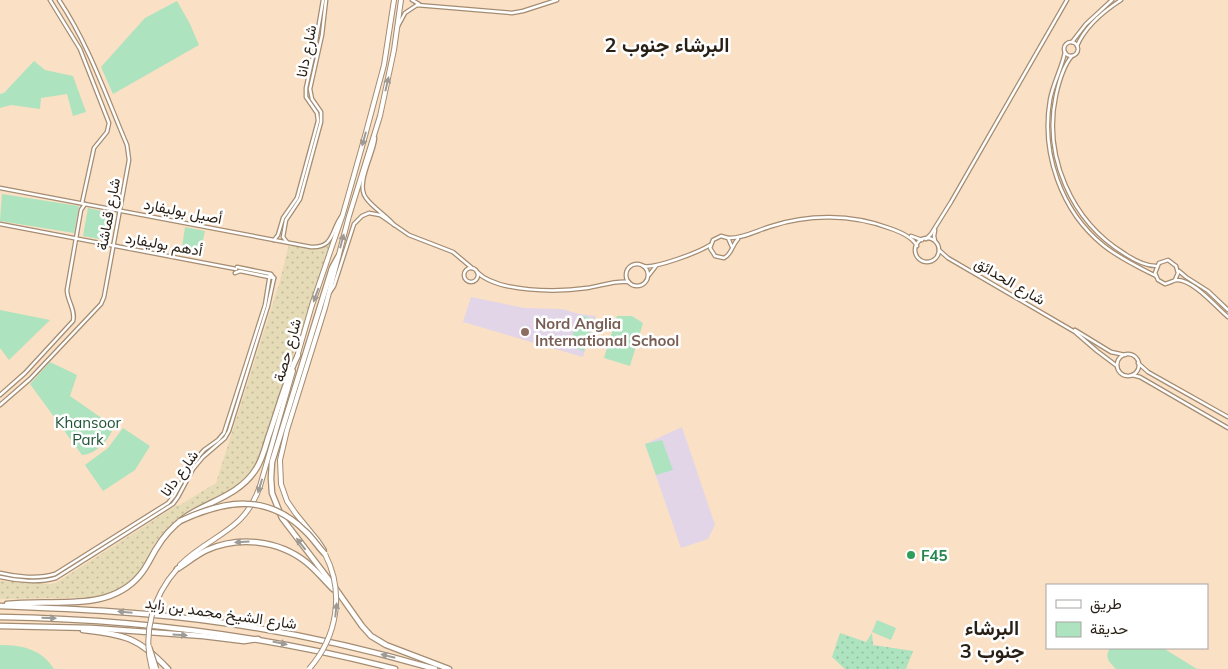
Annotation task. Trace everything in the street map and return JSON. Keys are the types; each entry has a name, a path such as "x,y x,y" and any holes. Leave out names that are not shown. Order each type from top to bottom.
{"highway":[{"path":"338,257 332,268 274,455 270,478 274,502 282,518 362,626 376,639 392,648 449,669"},
{"path":"0,606 26,602 93,600 112,595 124,589 139,576 160,542 180,521 240,488 252,474 261,459 291,369 298,355"},
{"path":"180,521 217,506 257,505 280,513 294,521 325,554"},
{"path":"177,569 205,551 216,547 241,542 261,543 282,548 298,556 311,566 341,597"},
{"name":"شارع الشيخ محمد بن زايد","path":"0,606 114,611 224,623 325,641 435,669"},
{"name":"شارع الشيخ محمد بن زايد","path":"0,617 114,621 186,628 259,638 395,669"},
{"path":"0,626 96,628 244,641 259,638"},
{"path":"62,628 124,636 139,643 168,669"},
{"path":"149,647 154,669"},
{"path":"152,653 164,669"}],"main road":[{"name":"شارع حصة","path":"149,647 149,625 154,605 164,585 194,553 233,528 254,502 312,305 344,214 384,65 394,0"},
{"name":"شارع حصة","path":"309,669 326,645 335,618 337,600 335,581 325,554 315,536 292,510 283,490 280,472 281,450 329,293 374,135 389,77 401,0"}],"street":[{"name":"شارع قماشة","path":"0,395 20,378 70,326 74,318 67,294 81,210 84,204 94,148 107,132 109,125 86,64 72,35 50,0"},
{"name":"شارع قماشة","path":"0,405 24,384 101,304 129,160 129,149 92,61 80,35 59,0"},
{"name":"شارع دانا","path":"274,240 277,237 283,218 297,198 318,121 317,113 306,97 306,88 316,47 324,0"},
{"name":"شارع دانا","path":"289,243 283,236 286,222 300,199 321,122 321,112 312,99 310,89 321,38 324,0"},
{"path":"412,0 423,5"},
{"path":"398,26 407,10 416,5 512,13 523,12 557,0"},
{"path":"917,246 931,235 939,222 1067,0"},
{"path":"1112,0 1086,24 1072,42 1065,45 1065,52 1052,90 1048,123 1051,157 1062,190 1081,222 1102,244 1119,256 1156,276 1165,284 1175,280 1196,288 1228,317"},
{"path":"1121,0 1095,22 1081,38 1077,46 1078,52 1072,56 1062,73 1054,108 1054,145 1062,177 1078,209 1099,234 1115,247 1148,266 1156,266 1168,260 1173,262 1186,278 1208,291 1228,310"},
{"path":"1072,42 1077,46"},
{"path":"1065,52 1067,55 1072,56"},
{"path":"86,64 91,65 92,61"},
{"path":"374,135 375,141 362,183 362,191 366,199 395,226"},
{"name":"أصيل بوليفارد","path":"0,188 311,247 325,244 332,237 338,220 344,214"},
{"path":"329,293 333,288 353,228 359,218 369,213 377,214 409,235 453,252 488,279 516,287 553,291 590,288 617,281 629,282"},
{"path":"168,216 172,221"},
{"path":"617,281 635,264 648,267 658,265 698,251 711,244 717,237 741,237 786,222 822,218 857,220 877,224 912,239 917,246 917,255 921,260 929,262 936,258 948,258"},
{"path":"936,258 939,250 934,234 939,222"},
{"name":"أدهم بوليفارد","path":"0,224 270,275"},
{"path":"898,232 935,242"},
{"path":"711,244 712,252 717,257 724,258 741,237"},
{"path":"728,238 732,247"},
{"name":"شارع الحدائق","path":"939,250 948,258 1111,352 1125,355"},
{"path":"698,251 712,252"},
{"path":"160,254 164,258"},
{"path":"462,258 465,280 470,282 488,279"},
{"path":"186,262 192,260"},
{"path":"627,272 629,282 634,286 641,285 646,282 648,275 658,265"},
{"path":"643,266 648,275"},
{"path":"1156,266 1156,276"},
{"path":"465,270 472,268"},
{"path":"235,273 240,270 270,275"},
{"path":"1175,280 1178,270"},
{"path":"476,281 477,272"},
{"name":"شارع دانا","path":"0,577 16,580 56,578 175,502 192,469 202,457 225,438 229,431 266,315 274,278 270,275"},
{"name":"شارع دانا","path":"0,573 41,576 55,574 172,500 191,465 204,450 224,433 264,306 270,275"},
{"name":"شارع الحدائق","path":"1061,323 1078,334 1117,366"},
{"path":"40,351 41,356"},
{"path":"1228,418 1148,372 1138,363 1134,356 1125,355 1119,359 1117,366 1121,374 1140,377 1228,428"},
{"path":"1132,375 1137,370 1138,363"},
{"path":"20,378 24,379 24,384"}],"shaded area":[{"path":"471,297 524,308 562,309 596,316 583,357 463,322"},
{"path":"682,427 715,525 708,539 681,548 645,444"}],"green space":[{"path":"177,1 199,45 113,94 101,67 145,18"},
{"path":"34,61 45,70 73,76 86,112 73,116 67,94 41,98 40,109 11,105 0,108 0,94 4,93"},
{"path":"2,194 79,206 74,233 0,221"},
{"path":"88,208 115,214 110,241 83,236"},
{"path":"185,227 205,231 199,257 181,254"},
{"path":"0,310 50,320 9,360 0,348"},
{"path":"579,315 594,319 584,351 569,346"},
{"path":"617,316 632,316 643,323 630,366 604,358"},
{"name":"Khansoor Park","path":"50,362 77,375 70,396 113,426 110,436 92,452 82,455 30,384"},
{"path":"123,428 150,446 135,470 103,491 85,465 108,448"},
{"path":"662,440 673,470 656,475 645,444"},
{"path":"877,620 896,628 891,640 872,632"},
{"path":"840,633 866,642 872,633 873,645 913,651 906,669 845,669 832,657"},
{"path":"0,645 23,647 37,653 49,662 54,669 0,669"},
{"path":"1110,649 1165,649 1197,669 1116,669 1108,659 1107,654"}],"sand":[{"path":"329,243 323,267 268,432 254,467 243,481 226,494 191,510 176,520 155,543 139,572 121,588 98,597 0,599 0,581 56,583 176,506 216,483 280,281 289,244 314,248"}],"place":[{"name":"Nord Anglia International School","path":"525,332"},
{"name":"F45","path":"911,555"}],"district":[{"name":"البرشاء جنوب 2","path":"667,44"},
{"name":"البرشاء جنوب 3","path":"992,638"}]}
